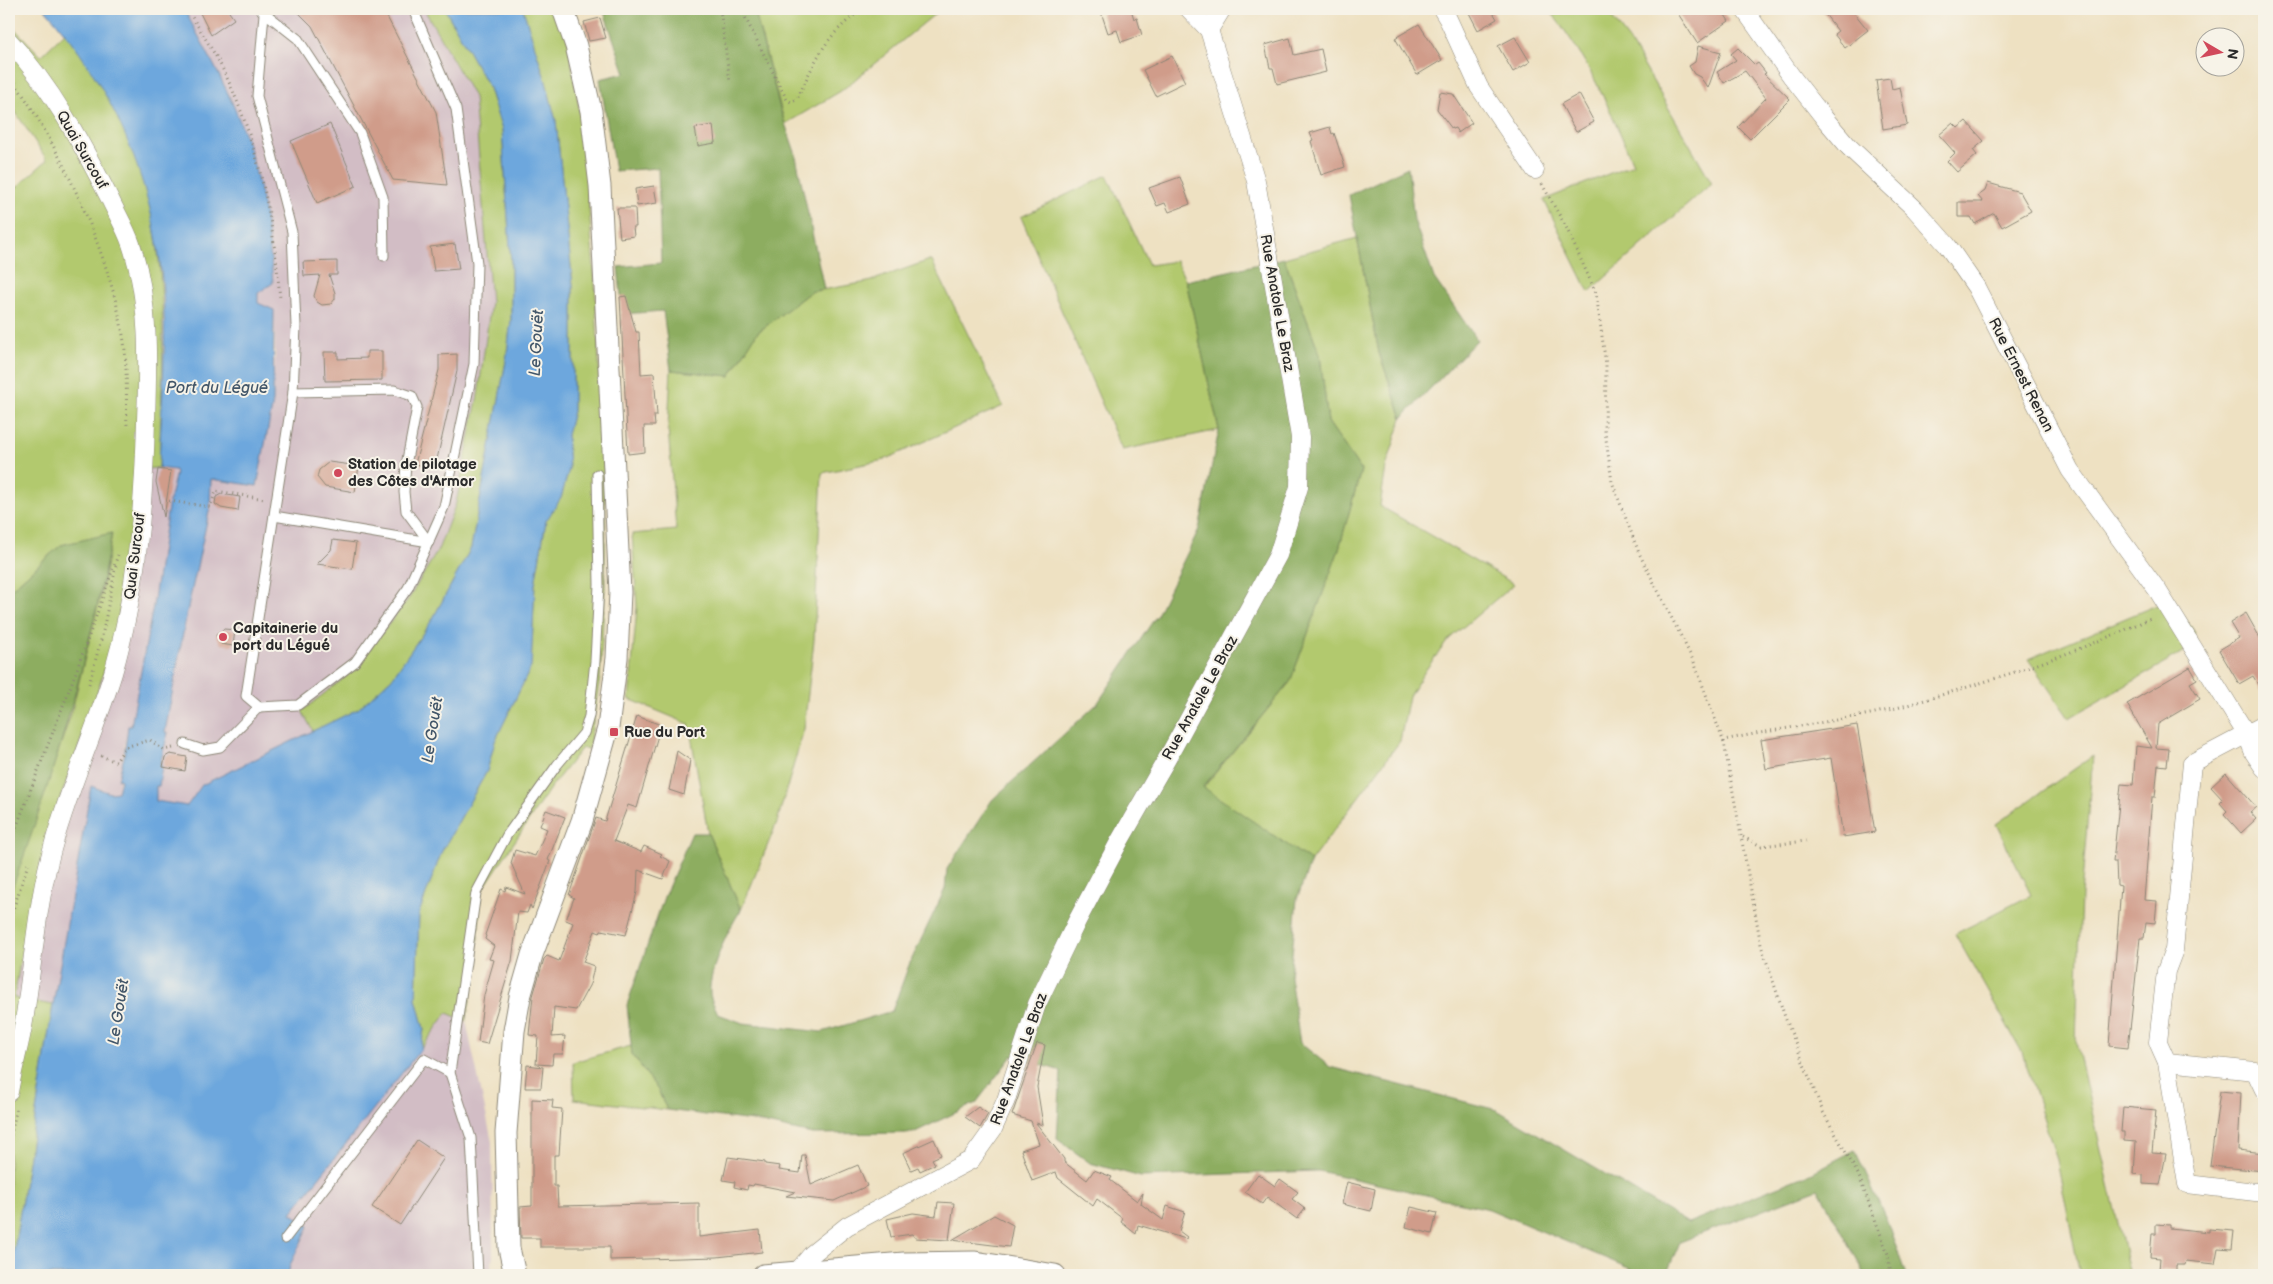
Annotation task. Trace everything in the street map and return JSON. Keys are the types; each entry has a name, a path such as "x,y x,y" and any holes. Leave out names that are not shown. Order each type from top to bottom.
{"street":[{"path":"515,1275 509,1248 506,1133 514,1031 520,997 532,955 582,821 608,728 617,658 620,592 600,186 591,111 576,46 564,9"},
{"path":"1189,9 1209,30 1222,9"},
{"path":"1442,9 1479,87 1534,170"},
{"name":"Rue Ernest Renan","path":"1744,9 1792,76 1837,133 1849,147 1914,208 1947,245 1976,287 2070,470 2158,592 2247,735 2254,753 2264,768"},
{"name":"Rue Anatole Le Braz","path":"797,1272 812,1254 847,1226 971,1160 993,1130 1006,1100 1037,1004 1077,921 1246,615 1280,547 1299,487 1300,437 1256,181 1209,30"},
{"name":"Quai Surcouf","path":"9,41 29,62 86,152 131,242 141,282 148,360 144,480 136,555 124,630 113,672 50,855 39,903 24,1021 9,1088"},
{"path":"2264,724 2192,764 2174,950 2166,970 2158,1042 2167,1062 2187,1184 2264,1193"},
{"path":"9,1032 24,1021"},
{"path":"2167,1062 2255,1071 2264,1090"},
{"path":"763,1275 904,1263 975,1262 1055,1275"}],"lane":[{"path":"262,11 257,96 292,232 296,326 292,392 246,696 259,706 298,705 355,662 408,588 444,507 474,364 477,263 456,110 412,9"},
{"path":"262,11 298,39 360,133 383,197 384,256"},
{"path":"292,392 394,390 412,396 417,407 406,465 404,492 406,511 429,542"},
{"path":"478,1275 471,1138 450,1073 476,893 507,835 557,765 584,732 589,716 595,661 599,585 597,474"},
{"path":"274,516 429,542"},
{"path":"186,744 203,750 220,747 259,706"},
{"path":"285,1239 424,1059 450,1073"}],"path":[{"path":"187,9 217,59 246,124 263,184 277,266 280,305"},
{"path":"720,9 730,82"},
{"path":"741,9 786,100 791,102 797,99 820,51 832,35 846,21 863,9"},
{"path":"9,75 61,161 107,271 120,319 125,350 127,434"},
{"path":"1534,170 1567,229 1596,293 1606,365 1605,432 1612,482 1639,553 1694,662 1724,743 1762,945 1785,1017 1824,1112 1858,1174 1888,1254 1891,1275"},
{"path":"169,501 210,507 216,492 276,501"},
{"path":"87,694 102,636 120,545"},
{"path":"9,846 76,672 118,554"},
{"path":"1724,743 1724,740 1774,729 1870,714 2006,675 2110,638 2168,609"},
{"path":"86,750 116,762 125,747 150,740 164,750 186,744"},
{"path":"1743,837 1761,846 1806,841"},
{"path":"9,922 32,854"}],"shaded area":[{"path":"184,9 424,9 474,97 491,302 478,395 456,503 438,550 409,598 353,671 302,710 313,731 202,785 187,806 155,801 154,799 156,786 159,786 165,732 187,612 210,507 211,479 257,486 273,402 275,352 274,311 258,303 258,292 273,283 270,246 252,158 239,119 222,81"},
{"path":"159,468 175,470 176,473 169,501 153,606 131,726 128,726 125,742 118,793 110,793 91,786 53,1005 14,998 29,909 140,469"},
{"path":"447,1013 466,1021 492,1142 493,1257 490,1275 288,1275 290,1265 309,1226 290,1213"}],"green space":[{"path":"424,9 445,9 489,88 502,130 511,262 511,320 506,361 471,548 432,620 392,678 358,709 313,731 302,711 353,671 409,598 438,550 456,503 478,395 491,302 474,97"},
{"path":"523,9 556,9 567,35 583,133 595,282 605,487 605,588 600,678 589,749 582,748 551,787 481,892 476,969 466,1021 447,1013 421,1049 424,1029 416,999 419,913 442,851 487,771 495,741 531,667 535,584 546,521 561,498 569,469 567,435 573,411 573,286 556,121"},
{"path":"603,9 754,9 781,112 795,152 824,289 810,292 757,333 730,376 671,370 663,311 623,314 618,267 661,263 658,168 615,171 600,79 625,73"},
{"path":"754,9 941,9 841,91 785,124"},
{"path":"1548,9 1605,9 1629,40 1712,183 1589,292 1544,200 1633,164 1616,123 1586,64 1562,26"},
{"path":"9,23 41,56 66,32 114,106 134,150 147,194 156,238 161,283 163,329 159,468 140,469 134,528 115,636 94,703 50,828 29,909 14,998 53,1005 10,1275 9,897 71,714 102,589 112,534 61,545 9,591 9,194 47,160 9,102"},
{"path":"1408,167 1414,220 1434,278 1477,340 1402,418 1379,353 1349,195"},
{"path":"1107,175 1149,265 1176,261 1186,281 1219,430 1122,450 1021,217"},
{"path":"1357,238 1379,353 1402,418 1386,467 1380,506 1514,584 1449,639 1427,668 1409,696 1400,741 1311,861 1203,788 1290,682 1338,552 1361,470 1328,422 1320,355 1284,258"},
{"path":"1284,258 1320,355 1328,422 1361,470 1338,552 1290,682 1203,787 1311,861 1297,899 1290,977 1300,1043 1330,1067 1497,1110 1688,1223 1811,1173 1855,1150 1887,1221 1906,1275 1864,1275 1818,1189 1680,1242 1666,1275 1645,1275 1489,1209 1319,1171 1141,1177 1090,1163 1057,1139 1061,1071 1012,1056 976,1103 913,1133 812,1134 753,1121 667,1110 658,1090 632,1054 627,1005 664,897 692,833 708,833 741,910 725,938 712,974 710,995 718,1014 743,1023 822,1032 892,1011 909,965 945,889 947,869 992,800 1097,704 1157,615 1199,529 1219,430 1186,281"},
{"path":"927,261 932,261 1003,406 884,460 822,473 814,640 804,729 777,822 741,910 708,833 689,724 629,699 637,607 632,534 676,530 668,428 671,370 730,376 757,333 810,292 868,282"},
{"path":"112,533 81,672 55,762 9,897 9,591 61,545"},
{"path":"2171,599 2195,633 2181,654 2069,718 2028,659"},
{"path":"2093,756 2081,895 2076,1042 2130,1275 2080,1275 2057,1160 2022,1052 1955,934 2031,895 1996,824"},
{"path":"631,1046 632,1054 658,1090 667,1110 574,1099 573,1062"}],"water":[{"path":"45,9 184,9 220,77 239,119 257,179 269,241 273,283 258,293 258,303 274,310 273,402 257,486 211,479 210,507 187,612 165,732 168,733 160,764 162,766 159,786 156,786 156,801 187,806 202,785 358,709 392,678 432,620 471,548 506,361 511,320 511,262 502,130 489,88 445,9 523,9 556,121 573,286 573,411 567,435 569,469 561,498 546,521 535,584 531,667 495,741 487,771 442,851 419,913 416,999 424,1029 421,1049 291,1213 309,1226 290,1265 288,1275 10,1275 53,1005 91,786 110,793 118,792 121,780 118,779 124,757 128,726 131,726 153,606 169,501 176,473 175,470 159,468 164,302 157,242 149,205 125,135 109,101 69,38"}],"building":[{"path":"198,9 227,9 234,19 211,35"},
{"path":"295,9 383,9 436,112 447,185 393,180 312,26"},
{"path":"1100,9 1131,9 1134,19 1137,18 1142,35 1121,42 1117,30 1108,33"},
{"path":"1467,9 1491,9 1497,19 1478,30"},
{"path":"1675,9 1721,9 1729,21 1697,43"},
{"path":"1821,9 1851,9 1868,30 1845,48 1834,34 1838,31"},
{"path":"600,18 606,38 589,41 584,22"},
{"path":"1419,24 1442,60 1417,75 1395,38"},
{"path":"1515,37 1530,62 1513,72 1498,46"},
{"path":"1290,38 1294,55 1321,49 1326,72 1277,84 1273,68 1270,68 1265,45"},
{"path":"1698,46 1721,52 1708,88 1689,66 1695,62"},
{"path":"1738,48 1755,65 1758,63 1766,73 1764,74 1790,99 1750,139 1738,127 1766,98 1745,71 1724,83 1717,72 1736,60 1731,54"},
{"path":"1172,56 1185,82 1156,96 1143,70"},
{"path":"1890,78 1892,89 1900,87 1907,125 1883,129 1876,80"},
{"path":"1440,92 1453,94 1472,123 1458,133 1455,128 1452,129 1437,109"},
{"path":"1579,94 1594,122 1576,132 1561,104"},
{"path":"1966,121 1984,141 1973,150 1977,155 1957,172 1947,161 1955,153 1939,135 1953,123 1958,128"},
{"path":"330,124 356,186 317,203 291,141"},
{"path":"713,125 715,143 698,146 695,128"},
{"path":"1330,127 1332,134 1334,133 1345,167 1321,175 1310,133"},
{"path":"1180,177 1190,204 1169,212 1165,203 1157,206 1149,188"},
{"path":"1988,183 2020,192 2031,211 2002,227 1994,213 1975,224 1971,217 1958,217 1958,202 1983,202 1978,196 1985,191"},
{"path":"654,186 657,203 637,206 635,189"},
{"path":"617,208 635,208 636,227 633,227 634,236 620,238"},
{"path":"455,244 459,269 434,271 430,247"},
{"path":"337,261 337,275 329,275 335,299 331,304 322,305 317,302 314,296 320,275 304,276 303,262"},
{"path":"626,296 636,332 639,332 641,374 654,373 657,415 654,415 655,426 644,426 645,452 628,454 620,297"},
{"path":"367,351 382,351 382,380 325,381 324,352 338,352 338,359 367,358"},
{"path":"457,354 457,371 435,468 415,464 439,370 439,355"},
{"name":"Station de pilotage des Côtes d'Armor","path":"329,462 359,466 355,492 325,487 317,477 319,470"},
{"path":"158,469 171,471 164,517 156,482"},
{"path":"221,494 240,497 238,511 221,508 215,504 216,497"},
{"path":"333,540 356,543 352,569 317,564 331,550"},
{"path":"2246,613 2264,645 2264,695 2253,676 2239,684 2219,650 2239,638 2230,623"},
{"name":"Capitainerie du port du Légué","path":"224,629 235,630 233,646 221,644 216,635"},
{"path":"2190,667 2197,679 2190,683 2200,699 2158,724 2156,748 2169,749 2167,766 2158,765 2155,797 2152,797 2144,900 2157,901 2155,923 2146,922 2144,938 2140,938 2128,1048 2109,1046 2121,886 2117,885 2116,862 2113,862 2121,784 2133,785 2136,746 2152,748 2127,704"},
{"path":"637,716 661,725 637,808 628,805 614,841 641,852 644,846 662,854 660,856 670,861 663,879 638,870 637,892 626,935 601,930 600,933 595,931 583,962 594,966 593,972 590,984 576,1010 554,1007 552,1037 565,1036 563,1054 553,1054 552,1065 536,1064 538,1036 529,1035 533,996 544,959 547,956 559,961 573,923 566,920 574,898 569,895 596,818 605,821"},
{"path":"1857,725 1875,832 1843,837 1831,758 1766,769 1761,740"},
{"path":"677,751 690,760 684,795 669,790"},
{"path":"170,754 187,757 185,771 163,767 165,757"},
{"path":"2226,773 2256,807 2250,812 2256,819 2241,833 2224,814 2227,811 2220,803 2223,800 2211,787"},
{"path":"546,810 565,817 532,909 530,905 527,913 518,912 512,961 487,1044 478,1042 484,995 494,960 489,959 494,946 485,939 485,935 501,889 505,891 506,887 525,894 511,863 515,850 535,856 547,829 540,826"},
{"path":"1037,1043 1045,1045 1037,1087 1043,1125 1036,1123 1064,1159 1064,1162 1087,1180 1094,1170 1112,1177 1110,1180 1137,1201 1143,1193 1141,1204 1163,1220 1167,1206 1185,1212 1179,1231 1187,1237 1186,1239 1138,1225 1136,1234 1121,1222 1123,1219 1097,1199 1093,1206 1058,1178 1056,1172 1032,1181 1021,1150 1039,1144 1031,1121 1012,1115"},
{"path":"527,1065 543,1067 541,1088 525,1088"},
{"path":"2220,1091 2241,1093 2238,1150 2264,1153 2264,1171 2210,1166"},
{"path":"532,1099 553,1100 552,1108 562,1109 559,1155 554,1155 554,1186 557,1186 558,1206 699,1203 699,1237 760,1230 762,1252 717,1257 610,1260 610,1247 540,1247 540,1238 521,1238 520,1207 532,1206"},
{"path":"978,1107 988,1114 980,1128 965,1117"},
{"path":"2123,1107 2156,1110 2152,1153 2166,1154 2160,1185 2143,1184 2143,1175 2134,1174 2136,1142 2124,1141 2124,1132 2121,1132"},
{"path":"934,1139 941,1155 932,1159 935,1164 920,1171 918,1167 911,1170 903,1153"},
{"path":"417,1140 444,1158 400,1225 372,1207"},
{"path":"802,1155 805,1155 811,1185 858,1165 867,1186 834,1201 786,1196 795,1192 754,1184 753,1186 748,1185 747,1190 734,1187 735,1182 723,1180 728,1157 765,1162 765,1164 780,1166 779,1170 800,1173"},
{"path":"1258,1174 1275,1186 1280,1179 1298,1192 1292,1199 1305,1209 1297,1219 1267,1197 1262,1204 1245,1192"},
{"path":"1347,1182 1375,1189 1371,1211 1342,1204"},
{"path":"938,1202 954,1203 949,1240 915,1238 912,1234 891,1237 887,1219 913,1213 936,1216"},
{"path":"1411,1207 1437,1213 1432,1234 1406,1227"},
{"path":"994,1215 1013,1225 1009,1247 952,1240"},
{"path":"2156,1224 2170,1225 2170,1228 2209,1232 2209,1229 2234,1231 2232,1249 2218,1248 2215,1264 2186,1261 2185,1265 2176,1265 2176,1271 2159,1270 2160,1258 2150,1257 2152,1234 2156,1234"}],"place":[{"name":"Station de pilotage des Côtes d'Armor","path":"338,473"},
{"name":"Capitainerie du port du Légué","path":"223,637"},
{"name":"Rue du Port","path":"614,732"}],"water label":[{"name":"Le Gouët","path":"537,343"},
{"name":"Port du Légué","path":"217,388"},
{"name":"Le Gouët","path":"433,730"},
{"name":"Le Gouët","path":"119,1012"}]}
